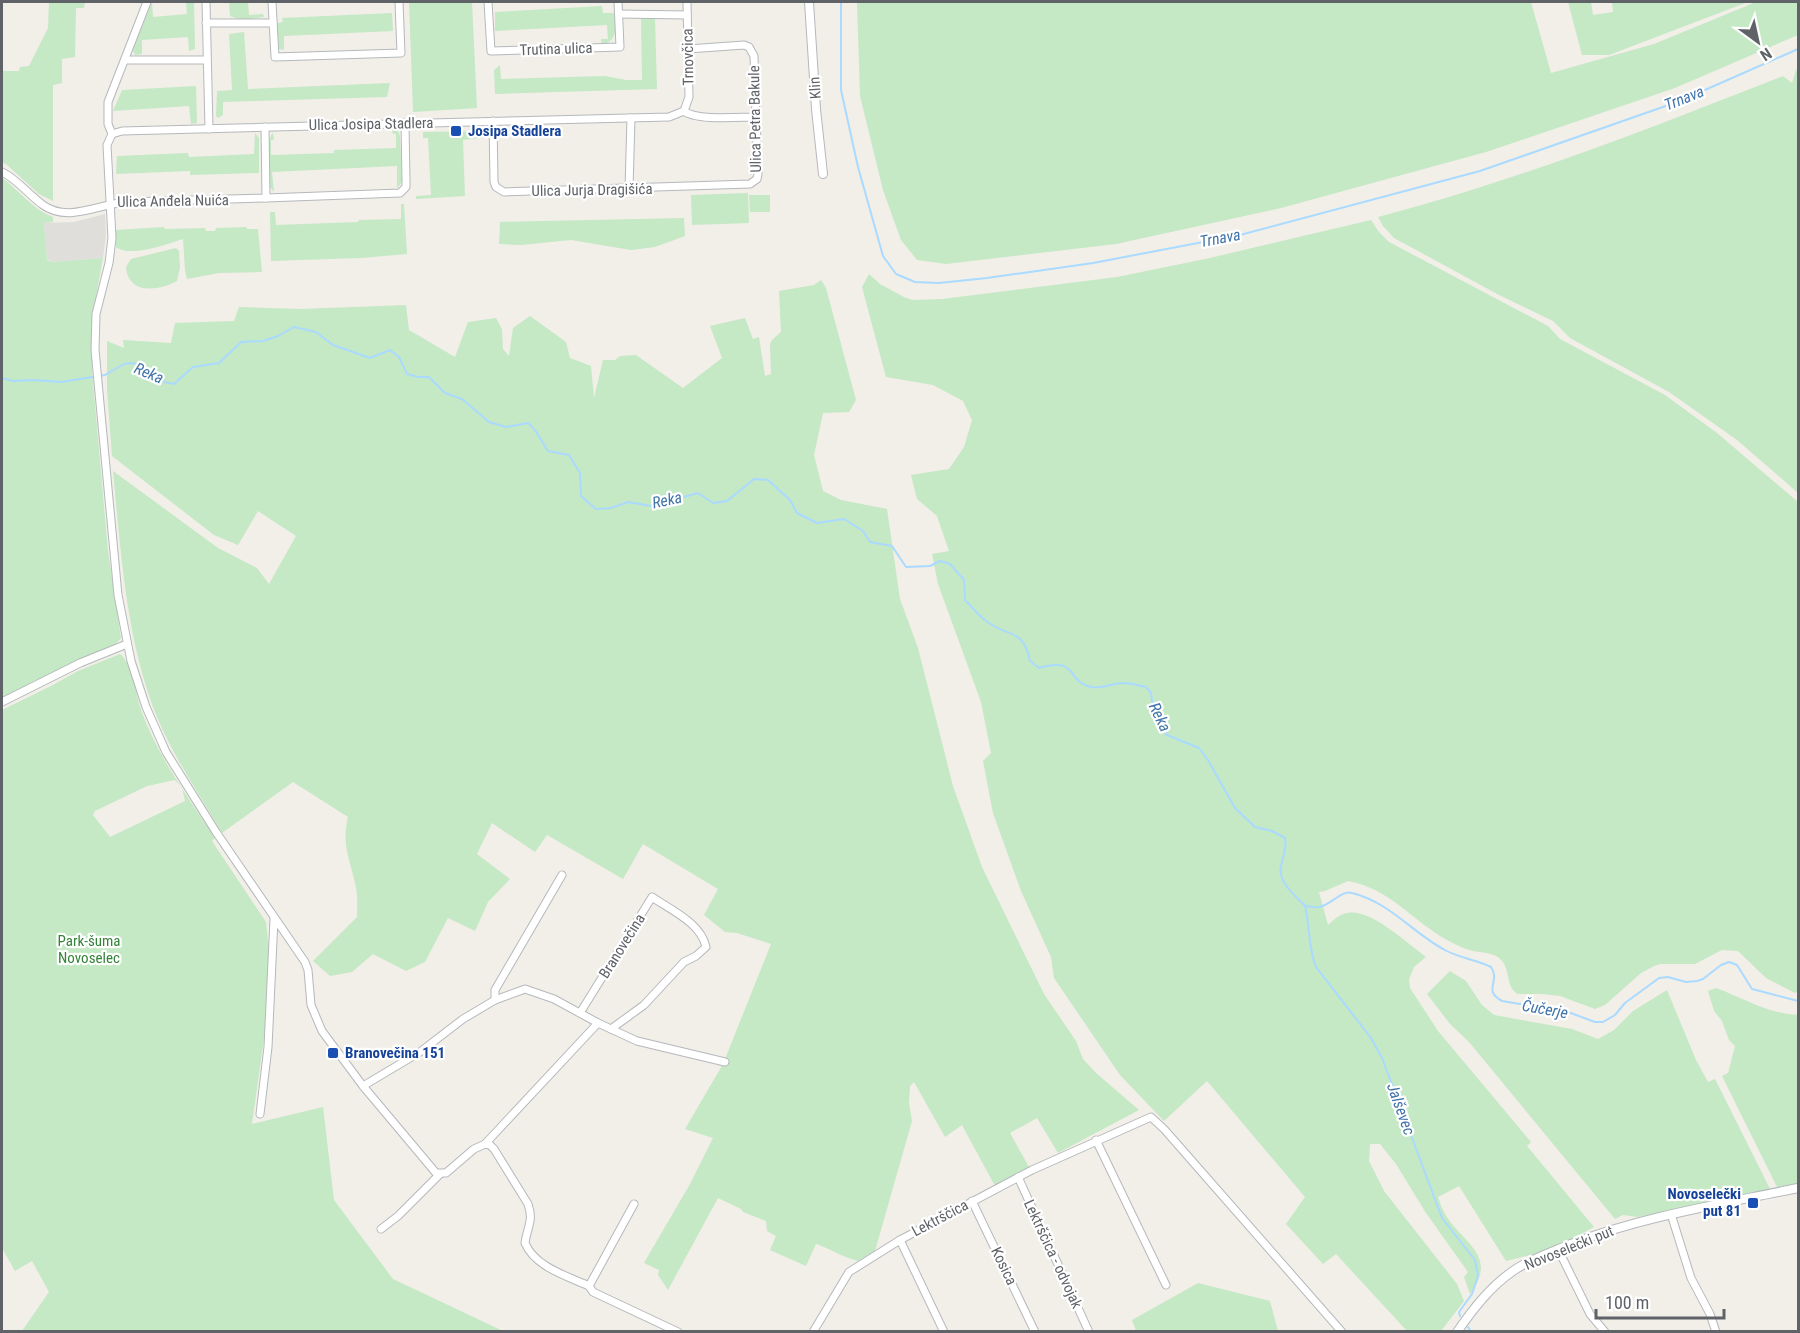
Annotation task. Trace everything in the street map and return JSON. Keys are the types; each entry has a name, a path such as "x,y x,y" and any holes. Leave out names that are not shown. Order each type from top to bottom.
{"street":[{"name":"Ulica Anđela Nuića","path":"147,2 108,102 108,124 112,134 107,145 110,204 126,201 400,193 406,187 405,123"},
{"path":"206,2 209,129"},
{"path":"272,2 275,57 401,53 399,2"},
{"name":"Trutina ulica","path":"488,2 491,51 620,47 619,15"},
{"path":"618,2 619,15 687,15"},
{"name":"Trnovčica","path":"684,111 689,97 687,2"},
{"name":"Klin","path":"809,2 823,174"},
{"path":"206,23 273,23"},
{"name":"Ulica Petra Bakule","path":"688,49 744,45 749,47 754,56 758,174 754,182"},
{"path":"125,60 206,60"},
{"name":"Ulica Josipa Stadlera","path":"112,134 122,131 669,117 684,111 697,116 756,117"},
{"path":"629,189 631,118"},
{"name":"Ulica Jurja Dragišića","path":"493,121 494,182 504,192 746,185 754,182"},
{"path":"265,127 266,198"},
{"path":"2,172 42,204 56,211 87,210 110,204 113,226 110,256 96,314 95,350 118,595 126,644 146,707 166,752 216,832 301,955 308,970 311,1005 316,1021 363,1086 432,1170 440,1174"},
{"path":"2,702 80,663 126,644"},
{"path":"495,1000 495,990 562,876"},
{"name":"Branovečina","path":"580,1013 652,897 688,920 704,938 706,947 696,956 684,962 644,1005 611,1029"},
{"path":"260,1114 268,1047 274,919"},
{"path":"363,1086 420,1052 463,1019 495,1000 525,989 554,999 637,1041 725,1062"},
{"path":"381,1229 398,1216 440,1174 446,1173 474,1149 485,1144 598,1023"},
{"name":"Lektrščica","path":"813,1332 849,1272 900,1240 972,1201 1096,1140 1151,1117 1342,1332"},
{"path":"1096,1140 1166,1285"},
{"path":"485,1144 494,1149 528,1204 531,1213 531,1224 525,1243 528,1250 546,1265 589,1286 593,1292 678,1332"},
{"name":"Lektrščica - odvojak","path":"1018,1178 1089,1332"},
{"name":"Novoselečki put","path":"1457,1332 1486,1294 1510,1273 1558,1249 1602,1232 1671,1214 1798,1188"},
{"name":"Kosica","path":"972,1201 1035,1332"},
{"path":"589,1286 634,1204"},
{"path":"1671,1214 1691,1278 1710,1314 1716,1332"},
{"path":"900,1240 944,1332"},
{"path":"1558,1249 1590,1314 1605,1332"}],"shaded area":[{"path":"105,214 106,235 103,258 52,262 47,259 44,223 74,222"}],"green space":[{"path":"49,2 85,2 84,8 76,8 75,57 62,59 62,83 53,85 53,201 39,194 2,162 2,71 19,71 20,67 29,66 48,28"},
{"path":"152,2 153,17 187,14 186,2 194,2 195,49 189,51 188,37 142,40 142,54 135,55 133,50"},
{"path":"229,2 248,2 249,15 263,14 264,17 241,20 230,16"},
{"path":"409,2 472,2 477,108 413,112"},
{"path":"857,2 1531,2 1551,73 1654,44 1756,2 1798,2 1798,35 1675,88 1486,152 1281,208 1116,244 946,264 917,260 901,240 883,190 860,96"},
{"path":"1568,2 1591,2 1593,15 1613,12 1612,2 1748,2 1609,55 1582,55"},
{"path":"602,6 603,13 615,13 615,28 614,37 602,45 601,39 608,39 607,25 495,31 495,12"},
{"path":"392,13 393,31 284,36 284,50 279,49 277,23 283,22 282,18"},
{"path":"655,18 657,89 495,94 494,70 500,65 501,79 605,76 642,80 641,19"},
{"path":"244,32 248,89 390,83 387,97 223,102 223,115 218,118 216,116 217,91 232,90 229,34"},
{"path":"1798,69 1798,493 1737,440 1669,392 1570,338 1553,321 1499,295 1394,238 1378,217 1532,170 1783,76 1792,83"},
{"path":"196,86 197,123 191,124 189,106 113,111 122,90"},
{"path":"392,130 398,131 400,136 402,182 397,188 397,166 272,172 274,192 270,187 269,142 273,133 271,155 396,148 396,134 393,134"},
{"path":"487,131 487,137 463,140 465,196 416,199 416,196 431,195 428,138 423,138 423,132"},
{"path":"255,133 259,138 259,173 190,175 190,171 116,174 117,156 188,153 189,157 254,154"},
{"path":"2,178 33,205 53,217 53,222 44,223 47,260 52,262 103,258 92,318 92,371 108,551 121,638 113,647 94,653 30,683 2,700"},
{"path":"748,193 749,223 692,225 691,195"},
{"path":"749,195 770,195 770,212 750,212"},
{"path":"401,204 404,204 407,254 271,261 270,212 275,212 276,225 358,222 359,220 401,219"},
{"path":"684,218 685,236 655,247 631,250 571,240 521,245 499,244 500,222"},
{"path":"1371,220 1389,242 1548,326 1560,339 1665,395 1717,433 1798,502 1798,991 1795,993 1766,978 1738,951 1722,950 1695,964 1654,966 1641,973 1605,1005 1595,1009 1560,996 1518,994 1511,986 1503,962 1499,958 1466,949 1447,940 1377,891 1348,881 1319,892 1328,925 1345,914 1357,913 1367,916 1378,921 1426,957 1414,967 1409,979 1410,988 1438,1031 1531,1142 1527,1146 1594,1227 1551,1250 1506,1261 1459,1186 1438,1197 1445,1214 1480,1259 1481,1269 1478,1281 1470,1294 1464,1277 1468,1272 1426,1213 1396,1164 1380,1144 1370,1144 1369,1161 1384,1191 1457,1284 1464,1301 1441,1331 1407,1331 1336,1254 1323,1264 1286,1224 1305,1197 1207,1081 1164,1121 1120,1075 1054,978 1051,957 1021,891 993,813 983,761 991,753 981,702 938,584 932,554 949,551 937,516 917,499 911,475 949,469 964,447 972,420 963,401 933,385 886,377 862,287 869,274 880,284 912,300 942,299 1117,277 1210,258"},
{"path":"164,227 165,229 205,228 206,231 215,231 216,228 258,229 262,272 219,273 187,279 183,239 140,251 123,250 116,247 116,230"},
{"path":"176,248 179,251 180,267 177,281 153,288 138,286 132,282 126,267 131,259"},
{"path":"821,280 826,288 856,400 849,412 823,413 814,455 823,491 841,500 887,509 900,599 918,648 953,786 982,867 1044,994 1076,1041 1083,1059 1139,1110 1058,1153 1037,1118 1010,1133 1029,1167 995,1186 962,1125 945,1137 914,1082 910,1086 909,1103 912,1121 875,1251 858,1261 816,1244 806,1266 770,1250 776,1236 767,1231 766,1221 743,1212 718,1198 668,1290 658,1275 659,1270 644,1263 690,1184 713,1138 685,1129 723,1064 771,944 737,933 725,932 704,915 718,889 643,844 623,879 547,835 535,852 492,823 477,854 510,879 488,902 475,931 448,918 425,962 406,971 373,954 352,972 330,976 313,961 357,917 357,891 346,846 348,817 293,782 222,833 171,747 147,688 138,658 126,596 113,471 218,548 257,568 269,584 296,536 258,511 238,545 214,535 112,456 107,389 107,341 124,348 123,340 171,343 175,323 234,321 239,307 301,309 406,305 409,330 455,357 468,322 496,318 502,329 503,349 509,356 513,328 530,316 566,342 570,358 591,366 594,398 603,360 615,360 620,356 636,355 683,388 722,358 710,326 745,318 753,339 759,337 765,376 771,374 770,344 781,332 779,291 814,285"},
{"name":"Park-šuma Novoselec","path":"120,654 124,658 131,672 148,727 181,787 175,780 147,786 95,811 93,815 110,837 185,801 182,789 215,838 212,841 266,922 269,951 266,1024 252,1124 323,1107 334,1200 393,1279 503,1331 22,1331 49,1292 32,1261 15,1271 2,1248 2,710 78,671"},
{"path":"1450,971 1466,981 1482,1005 1494,1015 1572,1029 1598,1039 1614,1030 1633,1011 1667,990 1696,1060 1708,1082 1715,1079 1770,1189 1638,1217 1623,1215 1615,1219 1427,994"},
{"path":"1716,988 1766,1009 1798,1015 1798,1185 1778,1189 1722,1076 1728,1073 1735,1046 1729,1040 1722,1021 1714,1011 1708,991"},
{"path":"1198,1283 1270,1301 1278,1331 1136,1331 1132,1320"}],"waterway":[{"name":"Trnava","path":"841,2 841,90 858,167 883,256 896,274 915,282 939,283 987,278 1093,263 1240,235 1480,171 1680,101 1798,49"},
{"name":"Reka","path":"2,378 12,381 61,382 105,375 124,364 133,363 147,368 164,382 174,384 193,367 219,363 241,342 263,341 294,327 316,332 333,345 370,358 390,350 399,357 407,374 429,377 445,393 462,399 489,422 506,427 528,423 548,451 569,455 580,473 581,496 596,509 611,508 628,502 651,506 698,493 713,503 727,501 754,479 768,480 790,500 797,513 817,523 844,519 863,531 870,542 892,546 906,567 930,566 940,561 950,564 964,580 965,600 986,621 1019,638 1027,650 1030,661 1039,668 1052,665 1066,667 1078,680 1091,687 1123,683 1146,687 1151,693 1153,708 1167,735 1199,748 1235,808 1255,827 1272,831 1285,838 1281,866 1282,878 1305,906"},
{"name":"Čučerje","path":"1305,906 1323,906 1348,893 1365,897 1389,910 1443,949 1491,967 1494,972 1493,993 1502,1001 1568,1012 1595,1022 1603,1022 1615,1015 1625,1003 1659,978 1668,977 1686,982 1697,981 1729,962 1737,965 1752,989 1798,1001"},
{"name":"Jalševec","path":"1305,906 1316,967 1371,1038 1382,1058 1442,1218 1475,1260 1478,1276 1472,1294 1459,1312 1460,1316"},
{"name":"Jalševec","path":"1468,1327 1471,1332"}],"place":[{"name":"Josipa Stadlera","path":"456,131"},
{"name":"Branovečina 151","path":"333,1053"},
{"name":"Novoselečki put 81","path":"1753,1203"}]}
